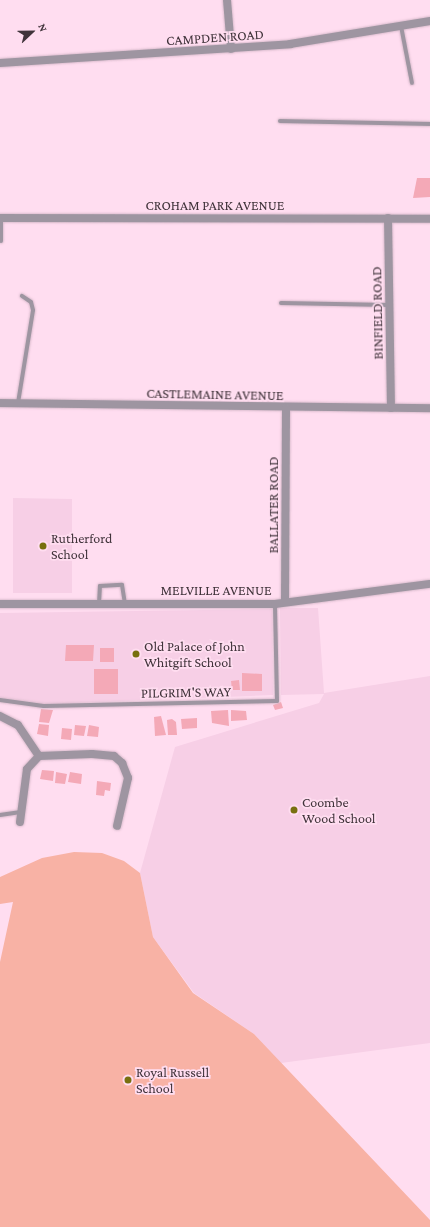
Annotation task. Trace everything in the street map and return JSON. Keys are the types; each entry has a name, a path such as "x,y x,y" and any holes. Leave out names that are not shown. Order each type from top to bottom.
{"street":[{"path":"228,0 231,49"},
{"name":"CAMPDEN ROAD","path":"0,63 231,49 304,42 430,21"},
{"name":"CROHAM PARK AVENUE","path":"0,218 430,219"},
{"name":"BINFIELD ROAD","path":"388,218 391,408"},
{"name":"CASTLEMAINE AVENUE","path":"0,403 286,408 430,408"},
{"name":"BALLATER ROAD","path":"285,602 286,408"},
{"name":"MELVILLE AVENUE","path":"0,604 275,604 430,584"},
{"path":"0,716 18,725 38,756"},
{"path":"20,822 27,769 38,756 92,754 114,756 122,763 128,778 117,826"}],"lane":[{"path":"401,26 412,83"},
{"path":"280,121 430,124"},
{"path":"0,218 1,241"},
{"path":"18,404 33,310 32,302 22,296"},
{"path":"281,303 389,305"},
{"path":"99,604 100,586 122,585 125,604"},
{"name":"PILGRIM'S WAY","path":"0,700 44,706 276,701 275,604"},
{"path":"0,814 21,812"}],"shaded area":[{"name":"Rutherford School","path":"13,498 72,499 72,593 13,593"},
{"name":"Coombe Wood School","path":"280,608 318,608 324,693 430,676 430,1043 281,1063 254,1034 194,993 153,937 140,873 175,747 319,703 324,694 281,695"},
{"name":"Old Palace of John Whitgift School","path":"272,609 273,695 44,704 0,698 0,613"},
{"name":"Royal Russell School","path":"74,852 102,853 124,861 140,873 153,937 193,993 254,1034 430,1220 430,1227 0,1227 0,962 13,902 0,904 0,877 42,858"}],"building":[{"path":"417,178 430,178 430,197 413,198"},
{"path":"66,645 94,645 93,661 65,661"},
{"path":"100,648 114,648 114,662 100,662"},
{"path":"94,669 118,669 118,694 94,694"},
{"path":"242,673 262,674 262,691 242,691"},
{"path":"239,680 240,690 232,690 231,681"},
{"path":"281,702 283,708 275,710 273,705"},
{"path":"41,709 53,710 49,723 39,722"},
{"path":"228,710 229,726 212,723 211,711"},
{"path":"231,710 246,711 247,720 231,721"},
{"path":"161,716 166,735 155,736 154,717"},
{"path":"197,718 197,728 182,729 181,719"},
{"path":"172,719 176,722 177,735 168,735 167,720"},
{"path":"39,724 49,725 48,736 37,734"},
{"path":"75,725 86,726 84,736 74,735"},
{"path":"89,725 99,727 98,737 87,736"},
{"path":"62,728 72,729 71,740 61,739"},
{"path":"42,770 54,771 53,781 40,779"},
{"path":"56,772 67,774 65,784 55,783"},
{"path":"70,772 82,774 81,784 68,782"},
{"path":"97,781 111,783 110,791 105,790 104,796 96,795"}],"place":[{"name":"Rutherford School","path":"43,546"},
{"name":"Old Palace of John Whitgift School","path":"136,654"},
{"name":"Coombe Wood School","path":"294,810"},
{"name":"Royal Russell School","path":"128,1080"}]}
